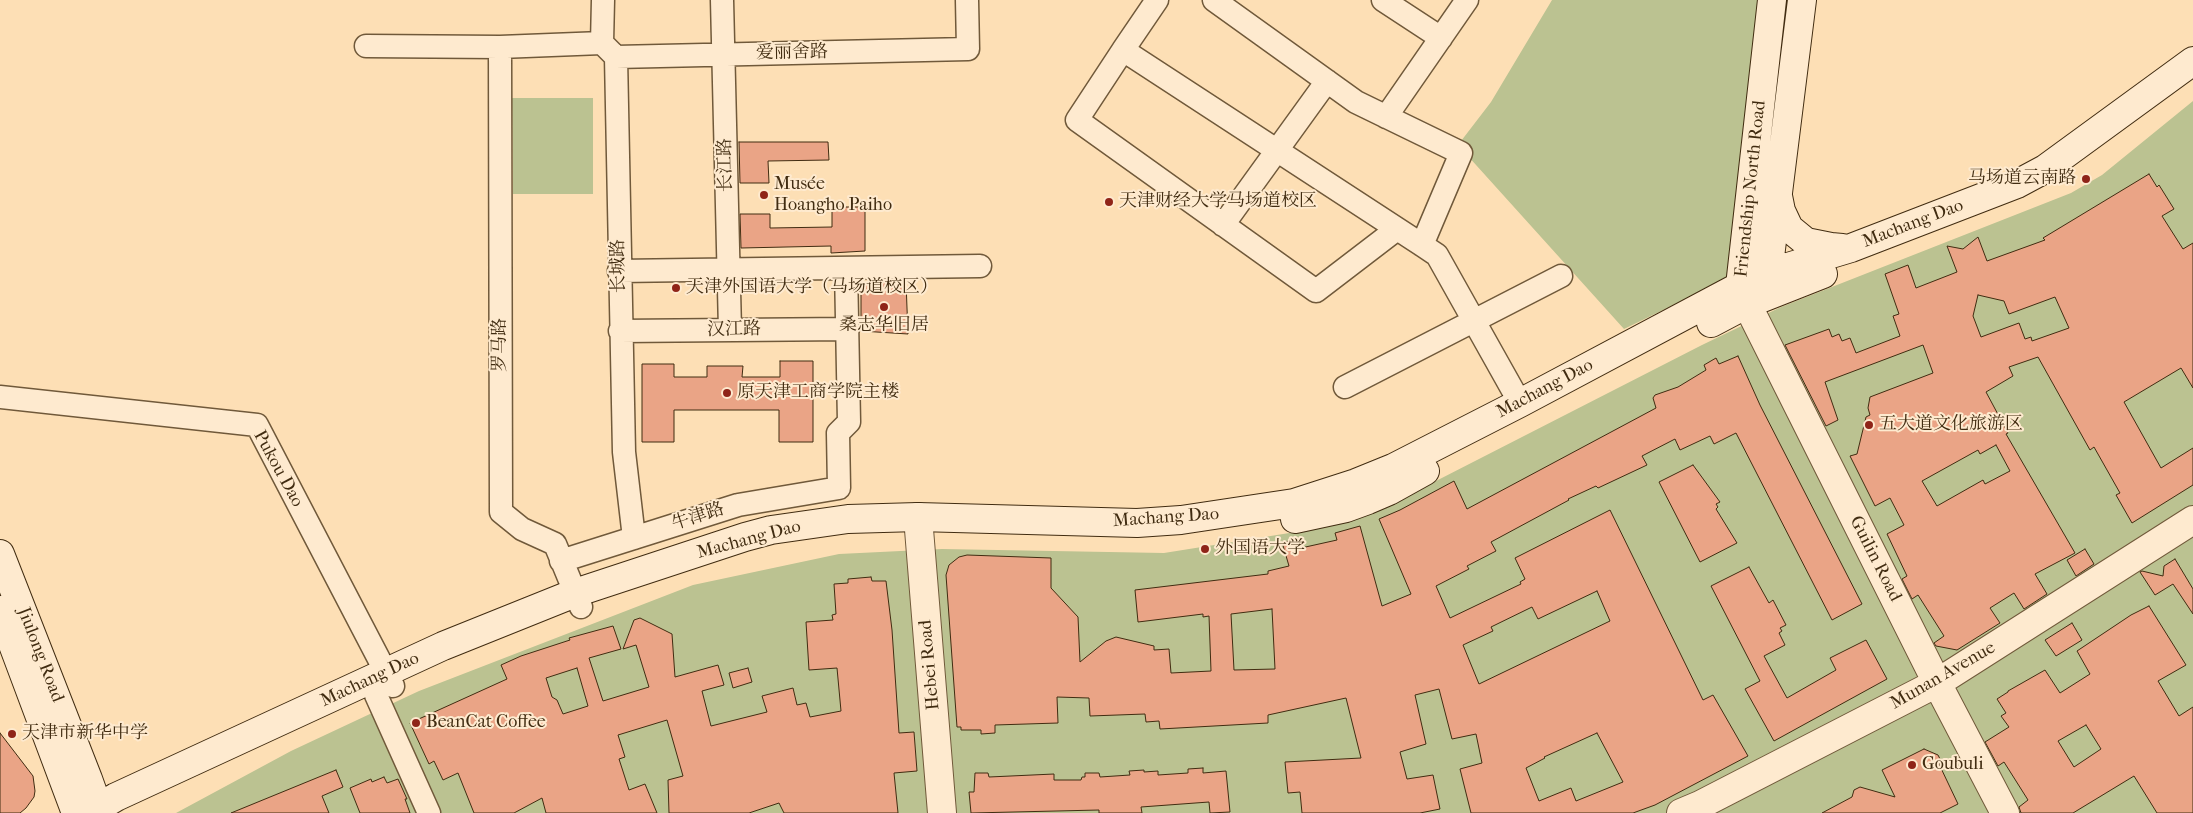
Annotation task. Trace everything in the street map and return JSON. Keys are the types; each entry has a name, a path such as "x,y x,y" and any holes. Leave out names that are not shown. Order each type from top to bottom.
{"main road":[{"name":"Friendship North Road","path":"1744,295 1772,0"},
{"name":"Friendship North Road","path":"1744,295 1768,273 1802,0"},
{"name":"Machang Dao","path":"1768,273 1851,248 2017,184 2045,169 2193,61"},
{"name":"Machang Dao","path":"89,812 491,641 578,600 790,542 867,533 919,524 1137,523 1181,520 1294,503 1356,483 1393,468 1744,295 2023,198 2076,168 2193,82"},
{"path":"1777,189 1781,211 1789,228 1806,242 1831,248 1851,248"},
{"name":"Machang Dao","path":"919,524 1130,539 1200,534 1316,515 1346,508 1389,491 1744,295"},
{"name":"Guilin Road","path":"1744,295 1937,683 2005,813"},
{"name":"Munan Avenue","path":"1681,813 1937,683 2193,520"},
{"name":"Hebei Road","path":"919,524 942,813"},
{"name":"Jiulong Road","path":"0,554 78,782"},
{"name":"Jiulong Road","path":"0,610 78,782"},
{"name":"Machang Dao","path":"125,813 385,685"},
{"path":"78,782 89,812"},
{"path":"66,813 78,782"}],"street":[{"name":"长城路","path":"603,0 609,50 619,272 624,452 634,538"},
{"name":"长江路","path":"722,0 730,330"},
{"name":"爱丽舍路","path":"366,46 500,47 724,54 968,49 967,0"},
{"path":"1157,0 1077,120 1316,291 1397,228"},
{"path":"1214,0 1356,102 1461,153 1422,245"},
{"path":"1384,0 1441,38"},
{"path":"1386,117 1467,0"},
{"name":"罗马路","path":"500,47 501,512 522,529 555,544 578,600"},
{"path":"1123,50 1437,255 1520,404"},
{"path":"1223,225 1327,81"},
{"path":"619,272 980,266"},
{"path":"846,268 848,329"},
{"path":"1345,388 1561,276"},
{"name":"牛津路","path":"561,561 738,505 839,488 838,433 849,422 848,329"},
{"name":"汉江路","path":"620,331 848,329"},
{"name":"Pukou Dao","path":"0,397 257,425 385,685"},
{"path":"385,685 429,813"}],"green space":[{"path":"1552,0 1758,0 1729,278 1624,329 1458,145 1491,102"},
{"path":"512,98 593,98 593,194 513,194"},
{"name":"五大道文化旅游区","path":"2193,101 2193,813 176,813 291,751 419,691 693,585 839,554 942,549 1164,553 1327,527 1389,505 1702,345 1781,307 2071,193 2102,175"}],"building":[{"path":"739,142 828,142 829,160 768,161 769,183 740,183"},
{"path":"2149,174 2157,187 2159,185 2174,209 2162,216 2183,249 2193,243 2193,388 2181,368 2124,402 2161,468 2193,448 2193,485 2132,523 2116,495 2120,493 2094,447 2090,450 2038,357 2009,367 2013,376 1986,392 2008,433 2006,434 2075,553 2035,574 2047,594 2024,609 2014,593 1990,608 2000,623 1957,650 1936,646 1934,643 1944,636 1918,595 1912,599 1902,579 1907,576 1887,534 1904,525 1890,498 1875,506 1850,456 1857,454 1866,417 1870,415 1868,408 1870,397 1933,373 1923,345 1825,382 1838,420 1826,426 1785,345 1829,329 1832,337 1839,334 1842,341 1850,338 1856,353 1900,336 1893,316 1899,314 1885,274 1908,265 1916,288 1957,272 1947,246 1963,249 1978,237 1987,261 2045,240 2043,238","holes":["1978,295 2004,301 2009,314 2055,297 2069,328 2032,341 2031,337 2025,339 2019,323 1981,337 1973,316","1996,445 2010,471 1985,484 1983,480 1937,506 1922,481 1978,450 1980,454"]},
{"path":"832,207 865,207 865,251 831,253 831,246 741,248 740,214 770,214 770,228 832,227"},
{"name":"桑志华旧居","path":"906,282 908,334 861,331 861,283"},
{"path":"1738,356 1760,405 1862,604 1832,620 1736,433 1714,444 1710,436 1680,450 1675,439 1642,456 1647,465 1598,488 1596,486 1568,499 1491,542 1496,551 1467,566 1469,569 1436,586 1450,618 1521,584 1520,582 1525,579 1515,558 1610,510 1703,700 1713,695 1748,756 1655,805 1633,813 1471,813 1460,769 1482,763 1476,734 1452,739 1439,689 1415,695 1426,744 1400,752 1407,779 1433,775 1440,809 1420,813 1302,813 1300,792 1288,793 1285,762 1361,758 1346,698 1268,715 1268,723 1160,729 1159,721 1146,722 1145,714 1090,716 1089,698 1057,697 1058,723 995,725 995,733 981,734 981,730 961,730 961,727 957,727 946,575 949,565 959,557 967,555 1051,558 1051,588 1078,617 1080,662 1106,641 1116,637 1154,646 1154,650 1169,649 1171,673 1211,671 1209,616 1203,617 1203,614 1138,622 1135,590 1268,574 1268,571 1289,566 1282,542 1298,540 1301,548 1337,540 1335,533 1360,526 1382,606 1411,594 1379,519 1454,481 1467,509 1656,408 1653,398 1655,395 1678,387 1706,370 1704,365 1716,358 1719,364","holes":["1597,591 1610,621 1479,684 1463,645 1493,631 1491,627 1532,607 1538,619","1272,609 1275,669 1234,670 1231,614","1597,733 1623,782 1576,801 1571,788 1539,801 1526,768 1544,757"]},
{"name":"原天津工商学院主楼","path":"780,361 813,361 813,442 779,442 779,410 674,410 674,442 642,442 642,364 674,364 674,377 707,377 707,366 743,366 742,377 780,377"},
{"path":"1693,465 1720,502 1716,504 1718,507 1716,509 1737,543 1700,562 1659,482"},
{"path":"2085,549 2094,564 2076,576 2067,560"},
{"path":"2175,559 2193,589 2193,614 2173,584 2155,595 2140,572 2163,576 2164,566"},
{"path":"1749,567 1769,603 1773,600 1786,625 1780,628 1782,631 1779,633 1785,645 1764,656 1787,698 1836,670 1830,658 1866,640 1887,679 1774,741 1745,689 1760,681 1711,586"},
{"path":"871,577 872,581 886,581 892,630 899,733 914,732 917,771 894,773 898,813 784,813 779,803 749,813 669,813 668,780 683,776 667,720 618,735 625,757 619,759 629,790 645,784 657,813 546,813 542,798 514,813 474,813 458,773 443,780 434,761 429,764 410,723 507,679 501,665 521,656 570,640 569,638 613,626 621,649 589,658 603,701 649,687 636,645 623,649 634,620 640,618 672,634 675,677 718,665 724,685 702,691 711,726 767,712 762,696 793,688 797,705 806,703 810,717 841,711 837,668 809,670 806,622 833,620 832,615 836,614 834,584 848,583 848,579","holes":["577,668 588,706 563,714 557,700 552,697 546,678"]},
{"path":"2149,606 2186,665 2158,681 2179,716 2193,707 2193,813 2157,813 2134,776 2073,813 2021,813 2019,807 2028,800 2004,762 1998,766 1985,742 2009,727 2001,716 2006,713 1997,699 2045,670 2060,693 2090,674 2077,651 2131,615","holes":["2086,725 2101,749 2074,767 2058,741"]},
{"path":"2072,623 2082,640 2056,656 2045,640"},
{"path":"748,668 752,682 733,688 729,673"},
{"path":"0,733 33,776 34,797 20,813 0,813"},
{"path":"1924,749 1938,755 1941,761 1939,764 1958,804 1940,813 1822,813 1852,797 1854,790 1860,787 1895,797 1882,770"},
{"path":"1203,768 1203,773 1226,771 1230,812 1210,813 1209,802 1141,807 1142,813 1099,813 1099,810 971,813 969,792 974,792 975,773 988,773 989,777 1054,774 1054,780 1081,780 1082,777 1085,777 1085,773 1099,773 1100,777 1130,775 1129,771 1144,770 1144,772 1158,771 1158,775 1188,773 1188,769"},
{"path":"336,770 343,787 322,796 329,813 231,813"},
{"path":"384,777 387,783 398,779 407,799 405,799 410,813 360,813 350,788 371,779 372,782"}],"place":[{"name":"马场道云南路","path":"2086,179"},
{"name":"Musée Hoangho Paiho","path":"764,195"},
{"name":"天津财经大学马场道校区","path":"1109,202"},
{"name":"天津外国语大学（马场道校区）","path":"676,288"},
{"name":"桑志华旧居","path":"884,307"},
{"name":"原天津工商学院主楼","path":"727,393"},
{"name":"五大道文化旅游区","path":"1869,425"},
{"name":"外国语大学","path":"1205,549"},
{"name":"BeanCat Coffee","path":"416,723"},
{"name":"天津市新华中学","path":"12,734"},
{"name":"Goubuli","path":"1912,765"}]}
